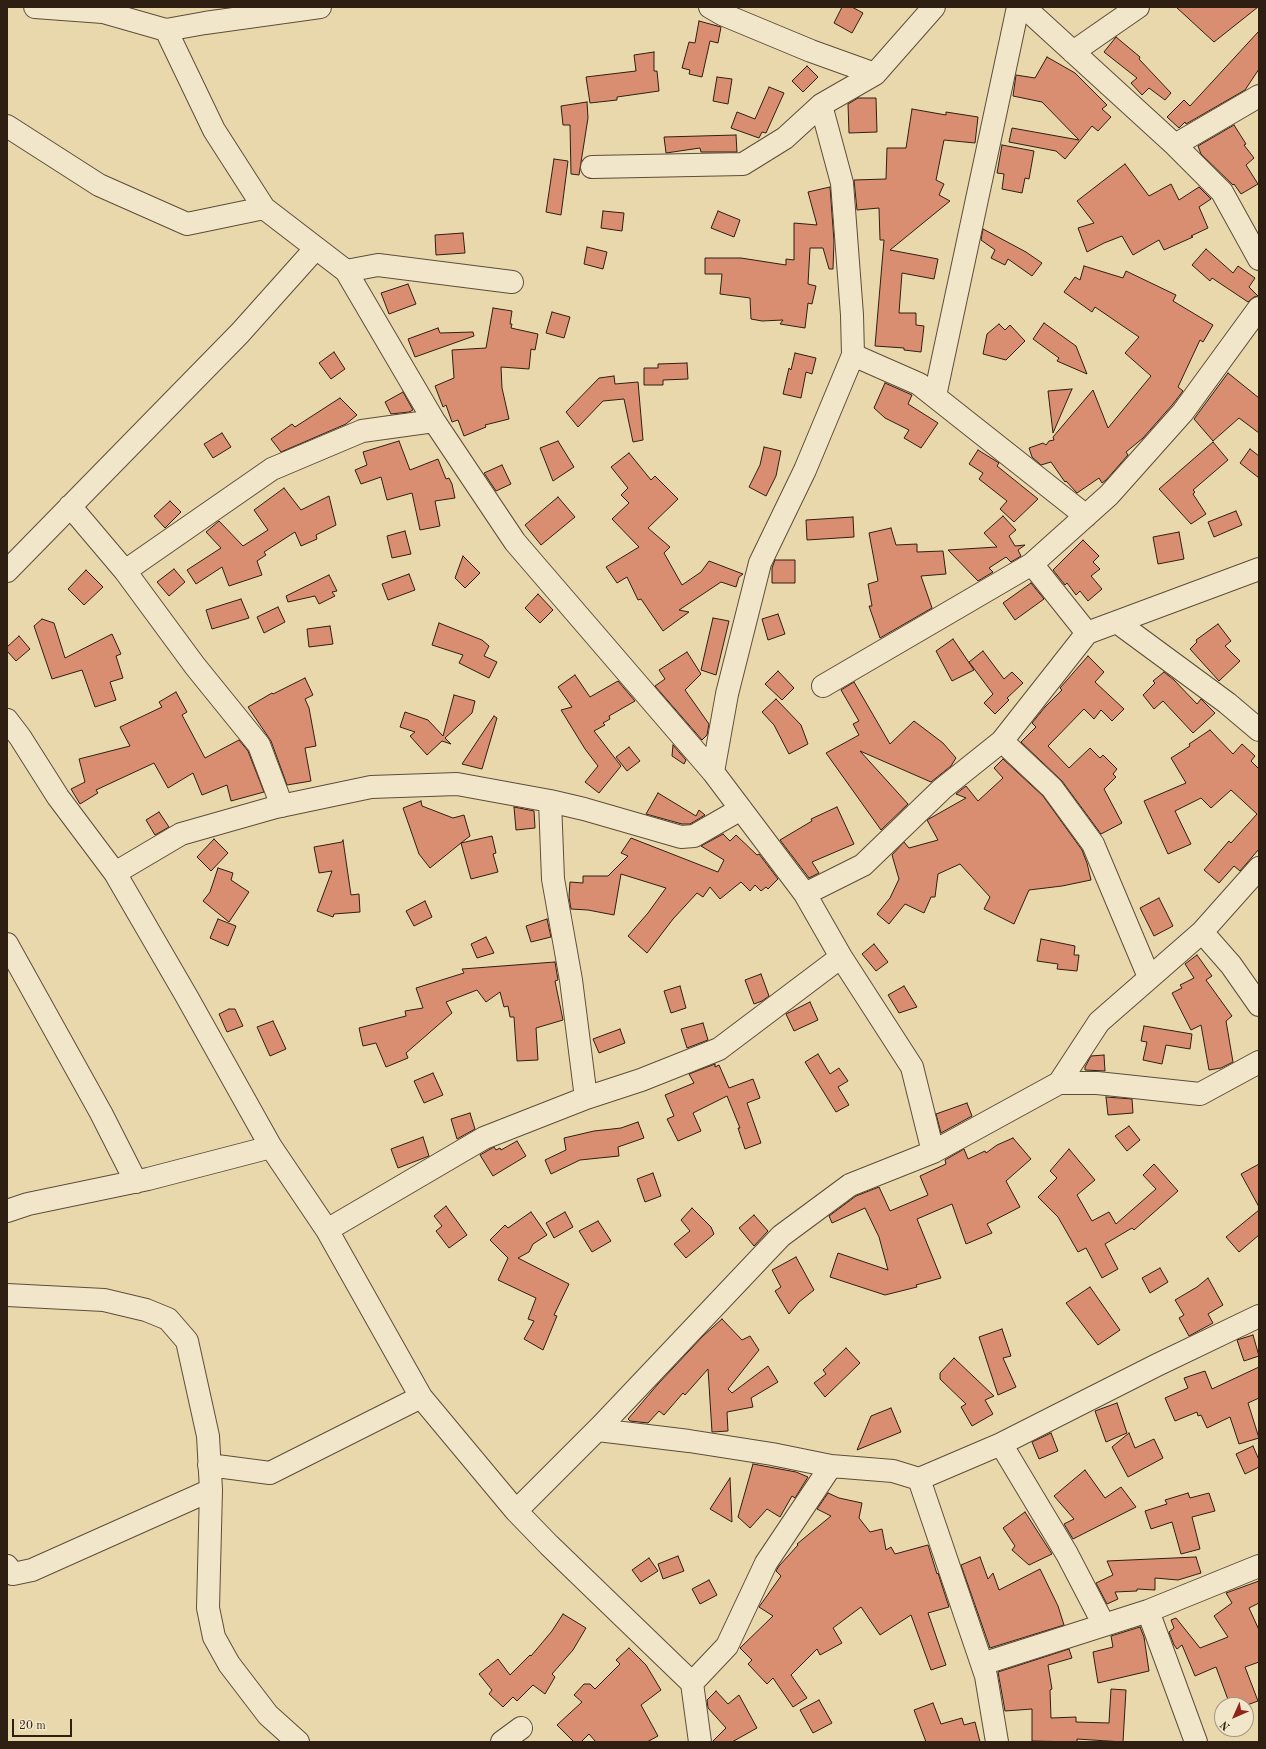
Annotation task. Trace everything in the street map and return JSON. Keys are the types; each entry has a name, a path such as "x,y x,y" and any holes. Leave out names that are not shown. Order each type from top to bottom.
{"street":[{"path":"35,7 103,12 166,30 249,12 320,7"},
{"path":"710,7 810,51 875,74"},
{"path":"592,167 743,164 785,138 821,105 875,74 934,7"},
{"path":"935,396 1018,7"},
{"path":"1024,7 1175,145 1222,192 1259,259"},
{"path":"1073,52 1138,7"},
{"path":"166,30 214,130 264,208 346,271 434,421 514,542 713,772 805,894 841,957 912,1067 933,1152"},
{"path":"1175,145 1259,96"},
{"path":"713,772 727,694 760,563 805,470 853,355 852,314 842,183 821,105"},
{"path":"7,126 99,185 187,224 264,208"},
{"path":"7,571 240,333 316,248"},
{"path":"346,271 378,266 512,282"},
{"path":"823,686 1032,564 1108,495 1183,412 1259,308"},
{"path":"853,355 919,384 1086,516"},
{"path":"125,571 272,469 362,431 434,421"},
{"path":"70,506 125,571 195,666 259,745 282,806"},
{"path":"1032,564 1087,633"},
{"path":"805,894 863,865 942,789 1002,741 1087,633 1259,569"},
{"path":"1117,622 1227,703 1259,730"},
{"path":"7,720 20,737 58,797 115,873 187,997 271,1147 326,1230 421,1397 516,1511 554,1550 692,1683 700,1742"},
{"path":"1002,741 1052,788 1093,844 1150,977"},
{"path":"115,873 181,834 282,806 371,787 457,784 550,801 584,809 681,837 694,836 741,809"},
{"path":"550,801 553,879 571,980 586,1098"},
{"path":"516,1511 598,1430 781,1236 850,1185 933,1152 1059,1083 1099,1022 1202,932 1259,868"},
{"path":"1202,932 1231,965 1259,1005"},
{"path":"7,944 101,1113 136,1182"},
{"path":"326,1230 484,1138 586,1098 641,1080 719,1049 841,957"},
{"path":"1059,1083 1097,1083 1200,1094 1259,1062"},
{"path":"7,1211 28,1204 136,1182 271,1147"},
{"path":"7,1295 104,1300 146,1310 168,1320 187,1341 208,1436 211,1490 208,1608 214,1637 229,1664 268,1715 298,1742"},
{"path":"598,1430 689,1441 772,1454 831,1466 893,1471 919,1479 1001,1444 1156,1365 1259,1316"},
{"path":"209,1465 270,1473 421,1397"},
{"path":"1001,1444 1067,1554 1104,1625"},
{"path":"692,1683 727,1646 766,1563 831,1466"},
{"path":"919,1479 986,1676 997,1742"},
{"path":"9,1573 32,1570 211,1490"},
{"path":"982,1664 1148,1610 1259,1566"},
{"path":"1148,1610 1196,1742"},
{"path":"502,1742 521,1728"}],"building":[{"path":"842,7 852,7 863,13 852,33 834,23"},
{"path":"1176,7 1258,7 1214,42"},
{"path":"699,21 721,27 718,43 710,41 702,77 689,74 690,70 682,68 689,42 695,43"},
{"path":"1259,31 1259,69 1245,90 1186,124 1185,122 1179,128 1167,117 1184,100 1190,106"},
{"path":"1116,37 1140,57 1139,59 1171,93 1165,100 1149,88 1142,95 1131,83 1137,78 1104,52"},
{"path":"654,52 654,71 657,71 659,91 617,97 617,100 590,103 586,77 636,71 634,55"},
{"path":"1047,57 1075,73 1107,105 1102,109 1111,117 1098,131 1092,126 1065,159 1056,151 1009,142 1012,128 1079,140 1042,102 1013,96 1016,75 1035,78"},
{"path":"807,66 818,77 803,92 792,81"},
{"path":"717,77 732,79 728,104 713,101"},
{"path":"769,87 784,93 766,133 762,132 759,138 731,128 737,112 755,119"},
{"path":"858,98 876,98 877,132 849,133 848,104"},
{"path":"587,102 588,118 579,175 571,174 570,125 563,125 561,106"},
{"path":"912,109 946,115 946,112 978,117 975,143 944,140 936,180 944,184 939,195 950,201 890,250 938,259 934,279 902,273 899,313 916,313 916,325 924,326 921,352 904,350 904,348 875,346 884,240 880,240 879,208 857,210 854,180 886,179 887,148 906,148"},
{"path":"1234,125 1246,144 1244,145 1254,158 1246,165 1258,184 1241,194 1234,184 1233,185 1201,154 1198,146"},
{"path":"736,135 737,152 701,152 700,148 666,153 664,137"},
{"path":"1002,145 1034,151 1029,179 1025,178 1022,193 1002,189 1004,174 997,173"},
{"path":"554,159 568,161 561,215 546,212"},
{"path":"1125,164 1149,196 1171,184 1179,200 1199,187 1211,199 1199,207 1208,228 1191,236 1193,237 1164,250 1159,240 1133,255 1122,236 1087,252 1078,228 1094,223 1077,201"},
{"path":"830,187 834,241 833,269 829,269 823,248 810,248 808,284 816,286 812,304 808,303 805,328 780,324 783,320 762,321 751,319 750,298 720,294 722,274 705,274 705,258 741,258 786,265 786,259 794,260 794,223 817,225 808,192"},
{"path":"603,211 624,213 622,231 601,228"},
{"path":"718,211 740,220 734,237 711,228"},
{"path":"983,229 1026,252 1042,263 1032,276 1008,259 1005,265 991,258 995,250 981,240"},
{"path":"463,233 465,253 436,255 435,235"},
{"path":"587,247 607,252 603,269 584,264"},
{"path":"1206,249 1233,273 1238,266 1255,278 1249,287 1258,296 1254,297 1248,302 1212,278 1210,281 1192,265"},
{"path":"1084,266 1123,278 1126,271 1176,295 1173,301 1213,325 1203,342 1200,340 1178,387 1183,391 1173,404 1143,438 1126,452 1128,455 1106,480 1102,483 1099,478 1077,493 1066,481 1065,482 1051,462 1041,465 1032,457 1029,448 1043,443 1046,445 1049,441 1054,440 1053,437 1093,390 1108,428 1151,376 1125,353 1139,337 1095,307 1092,312 1064,292 1075,277 1080,280"},
{"path":"408,284 416,304 389,314 381,293"},
{"path":"493,308 512,311 510,324 512,324 511,328 538,334 535,350 531,349 529,369 501,367 502,388 509,419 485,425 486,427 464,436 458,420 452,422 446,405 443,407 435,386 454,378 452,350 486,348"},
{"path":"552,312 570,317 564,338 546,333"},
{"path":"1044,323 1076,346 1087,374 1057,361 1059,358 1033,339"},
{"path":"999,324 1005,330 1010,325 1025,341 1006,360 983,354 987,334"},
{"path":"438,328 440,333 473,332 474,336 415,357 408,339"},
{"path":"334,352 345,369 331,379 319,363"},
{"path":"795,353 816,358 812,374 806,372 801,398 783,394 789,368 791,370"},
{"path":"687,363 688,379 663,380 663,385 644,385 644,368 658,368 658,364"},
{"path":"1228,373 1259,398 1259,433 1239,418 1213,441 1194,419"},
{"path":"614,376 615,384 638,382 643,440 633,442 624,399 603,401 578,427 566,412 599,378"},
{"path":"885,383 912,395 908,404 938,423 921,448 904,438 909,430 885,418 874,408"},
{"path":"1072,389 1053,433 1048,391"},
{"path":"403,392 413,410 409,412 391,414 385,402"},
{"path":"340,398 357,415 346,424 281,452 271,439 292,424 295,427"},
{"path":"222,433 231,447 213,458 204,444"},
{"path":"399,441 410,470 438,459 446,479 449,478 452,484 455,498 435,501 440,526 420,530 412,493 387,500 381,477 361,484 355,470 367,465 363,452"},
{"path":"558,441 574,467 553,481 540,448"},
{"path":"1213,442 1228,460 1193,490 1195,492 1193,494 1206,514 1191,524 1159,489"},
{"path":"764,447 781,451 776,476 766,496 749,487 760,465"},
{"path":"1250,449 1259,456 1259,478 1240,463"},
{"path":"978,450 999,463 997,466 1038,499 1014,522 1000,509 1007,501 979,479 983,473 969,464"},
{"path":"629,453 651,480 655,476 678,499 648,528 670,547 664,553 682,585 701,572 709,561 743,574 739,577 736,587 721,582 679,610 689,612 663,631 641,599 638,600 627,577 617,583 606,567 639,547 612,519 629,503 621,495 628,488 611,467"},
{"path":"502,465 511,484 496,491 484,473"},
{"path":"284,488 301,510 329,496 336,525 316,535 317,539 301,546 295,532 264,552 266,555 257,561 262,575 229,586 222,567 196,584 187,570 221,548 206,532 219,521 243,546 268,530 254,510"},
{"path":"558,497 575,517 541,545 525,525"},
{"path":"170,501 181,512 165,528 154,516"},
{"path":"1236,511 1242,525 1214,537 1208,522"},
{"path":"1003,516 1016,530 1009,536 1015,546 1025,545 1018,550 1021,556 1011,562 1006,557 989,568 993,572 978,581 948,550 997,547 984,533"},
{"path":"853,517 854,537 807,540 806,520"},
{"path":"891,528 896,545 917,544 917,552 943,551 946,574 921,576 932,608 880,638 869,606 872,606 868,584 878,581 869,533"},
{"path":"405,531 411,554 392,558 387,536"},
{"path":"1179,532 1184,559 1158,564 1153,537"},
{"path":"1083,540 1099,556 1093,562 1100,569 1091,576 1102,589 1088,601 1080,591 1076,595 1067,583 1065,585 1053,570"},
{"path":"463,556 480,573 465,588 455,578"},
{"path":"775,560 795,560 795,583 772,583 772,568"},
{"path":"174,569 185,582 169,596 157,582"},
{"path":"86,570 103,587 84,605 68,589"},
{"path":"409,574 415,590 388,600 382,584"},
{"path":"329,575 337,591 332,592 335,596 319,604 315,596 288,602 286,596"},
{"path":"1031,583 1044,599 1015,620 1003,603"},
{"path":"538,594 553,610 540,623 525,608"},
{"path":"241,599 249,618 212,629 206,610"},
{"path":"278,607 285,622 264,633 257,617"},
{"path":"778,614 785,634 768,640 762,619"},
{"path":"713,618 729,621 716,675 701,670"},
{"path":"42,619 54,623 65,658 112,634 121,654 116,656 123,678 110,682 116,700 95,707 82,670 52,679 34,626"},
{"path":"439,623 482,640 489,646 484,656 497,662 489,678 459,663 463,655 432,645"},
{"path":"1218,624 1231,641 1225,646 1240,661 1219,681 1190,649 1197,642 1196,640"},
{"path":"330,626 333,644 309,647 307,629"},
{"path":"19,636 30,649 16,661 7,651 7,647"},
{"path":"953,639 974,670 952,681 936,651"},
{"path":"983,651 1004,679 1012,672 1023,683 1007,698 1009,700 995,714 984,703 993,694 969,662"},
{"path":"687,652 701,674 685,690 709,724 707,735 702,740 655,686 665,679 659,670"},
{"path":"1088,656 1104,672 1095,682 1124,709 1112,721 1101,710 1094,719 1084,709 1048,746 1069,768 1090,748 1100,758 1103,755 1117,769 1113,774 1116,777 1104,789 1122,823 1101,834 1062,781 1021,742 1036,727 1032,723 1062,690 1060,688"},
{"path":"778,671 794,688 782,700 765,684"},
{"path":"1164,672 1174,680 1197,704 1201,699 1215,713 1193,733 1163,701 1154,709 1143,695 1155,683 1153,681"},
{"path":"575,675 590,697 618,681 635,701 609,716 610,719 603,723 605,725 594,731 621,766 599,793 585,782 598,766 585,749 561,710 572,707 558,687"},
{"path":"305,678 313,695 305,699 309,708 316,746 305,748 311,781 287,785 271,741 248,707 272,693 273,694"},
{"path":"854,682 890,744 914,721 943,743 956,758 951,766 931,782 860,751 908,804 881,830 826,753 859,735 853,724 859,721 841,690"},
{"path":"176,692 187,712 182,715 205,758 239,740 248,751 264,792 231,801 227,785 202,795 193,773 168,788 154,763 96,790 98,793 80,804 71,789 85,782 79,759 130,746 120,727 162,707 159,702"},
{"path":"454,695 475,701 472,713 445,738 451,744 442,741 427,755 410,736 415,732 400,727 405,712 428,720 443,736"},
{"path":"776,699 801,725 808,744 789,754 774,725 762,712"},
{"path":"494,716 497,718 482,769 462,764"},
{"path":"1210,730 1233,754 1242,744 1255,756 1251,761 1259,769 1259,849 1240,871 1234,866 1219,883 1204,870 1229,841 1231,843 1257,814 1231,790 1211,808 1201,798 1175,811 1191,844 1168,854 1144,801 1186,783 1171,758 1190,746 1189,744"},
{"path":"673,745 686,760 684,764 672,756"},
{"path":"629,747 640,761 627,771 616,757"},
{"path":"1003,759 1043,796 1082,850 1091,880 1062,886 1029,890 1014,924 984,909 990,897 960,864 938,874 935,897 931,897 924,913 905,904 889,924 877,914 890,898 899,879 892,855 904,842 909,848 938,840 927,820 966,798 956,794 966,786 978,801 1003,778 994,768"},
{"path":"658,793 696,816 699,810 705,815 690,824 682,824 646,814"},
{"path":"421,801 422,806 453,818 464,815 470,836 430,868 419,854 403,808"},
{"path":"514,807 534,811 535,828 516,830"},
{"path":"837,807 854,844 812,862 819,873 809,878 780,840 812,821 811,819"},
{"path":"159,812 169,827 155,835 146,820"},
{"path":"723,834 730,841 736,835 757,855 759,854 778,879 768,889 766,887 761,891 755,885 750,891 741,882 720,899 710,887 703,897 697,893 673,919 647,953 628,936 648,913 666,888 621,874 614,915 588,910 571,909 569,897 570,882 583,883 583,876 608,876 628,856 621,853 631,838 718,872 724,860 701,846"},
{"path":"492,836 496,853 493,854 498,872 471,879 461,843"},
{"path":"214,839 228,853 211,871 197,857"},
{"path":"343,840 351,895 359,894 360,912 334,914 333,917 317,911 332,871 319,873 314,847 342,842"},
{"path":"218,868 233,873 231,880 249,892 229,922 203,901 210,892"},
{"path":"1159,898 1173,926 1154,936 1140,908"},
{"path":"425,901 432,917 414,926 406,911"},
{"path":"218,919 236,926 228,946 210,938"},
{"path":"547,919 551,937 531,942 526,926"},
{"path":"486,937 494,953 477,958 471,944"},
{"path":"1041,939 1075,946 1074,955 1079,955 1077,971 1057,969 1058,964 1037,961"},
{"path":"874,944 888,962 876,971 862,954"},
{"path":"1197,955 1212,976 1206,980 1232,1016 1226,1021 1233,1062 1221,1068 1209,1070 1201,1025 1191,1030 1172,993 1182,988 1180,985 1194,978 1185,964"},
{"path":"555,962 558,980 555,981 563,1020 536,1028 538,1060 517,1061 514,1017 510,1017 508,1006 504,1007 500,992 486,1002 477,990 446,1002 452,1013 406,1053 408,1058 386,1067 376,1043 363,1046 359,1028 406,1016 405,1011 423,1008 416,988 464,973 462,969"},
{"path":"761,974 769,996 754,1004 745,980"},
{"path":"680,986 686,1008 671,1013 664,991"},
{"path":"904,986 917,1007 899,1013 888,995"},
{"path":"810,1002 818,1020 794,1031 786,1014"},
{"path":"229,1009 235,1009 243,1026 227,1032 219,1014"},
{"path":"273,1021 286,1049 270,1056 257,1027"},
{"path":"703,1023 708,1040 687,1048 681,1029"},
{"path":"1144,1026 1192,1034 1190,1049 1166,1045 1162,1064 1143,1060 1147,1042 1141,1041"},
{"path":"620,1029 625,1043 599,1053 593,1039"},
{"path":"818,1054 830,1074 839,1068 848,1081 838,1087 849,1105 836,1112 805,1062"},
{"path":"1104,1055 1105,1071 1085,1070 1091,1056"},
{"path":"715,1064 715,1067 719,1065 729,1088 753,1079 760,1098 747,1103 761,1143 745,1149 738,1128 740,1128 727,1096 693,1113 701,1131 678,1141 667,1119 674,1116 665,1095 694,1083 689,1074"},
{"path":"433,1073 443,1095 424,1103 414,1081"},
{"path":"1106,1097 1132,1099 1133,1113 1108,1115"},
{"path":"967,1103 972,1116 941,1133 936,1114"},
{"path":"470,1113 475,1129 457,1139 451,1119"},
{"path":"638,1122 644,1138 618,1147 619,1156 580,1160 551,1174 545,1160 566,1150 564,1138 594,1131 621,1128"},
{"path":"1129,1126 1140,1140 1127,1151 1115,1136"},
{"path":"423,1137 429,1156 398,1168 391,1149"},
{"path":"1013,1138 1031,1159 1006,1181 1020,1207 987,1224 992,1233 966,1244 952,1204 917,1219 941,1278 916,1285 917,1287 885,1295 830,1277 838,1253 888,1270 879,1237 865,1208 832,1223 829,1216 856,1196 879,1187 890,1211 928,1195 920,1176 946,1164 945,1160 964,1149 968,1159 985,1151 986,1153 997,1145"},
{"path":"517,1141 526,1156 493,1176 480,1155 494,1147 496,1150 500,1148 501,1150"},
{"path":"1069,1149 1095,1180 1077,1195 1092,1221 1109,1212 1116,1224 1156,1189 1143,1175 1154,1164 1178,1191 1134,1230 1132,1228 1105,1244 1118,1269 1102,1278 1086,1248 1078,1252 1058,1217 1038,1197 1057,1178 1050,1171"},
{"path":"1259,1164 1259,1207 1241,1174"},
{"path":"653,1173 661,1196 645,1202 637,1179"},
{"path":"446,1206 467,1235 449,1248 436,1231 442,1226 434,1216"},
{"path":"692,1208 711,1227 714,1234 686,1258 674,1244 690,1231 681,1220"},
{"path":"1259,1210 1259,1235 1239,1252 1226,1237"},
{"path":"531,1212 547,1235 533,1244 529,1252 518,1258 569,1284 554,1315 557,1316 543,1350 524,1339 534,1321 528,1319 536,1298 498,1280 508,1258 490,1240 505,1225 508,1228"},
{"path":"565,1212 573,1227 554,1238 546,1223"},
{"path":"754,1215 768,1231 754,1246 739,1228"},
{"path":"598,1221 611,1241 592,1252 579,1231"},
{"path":"796,1257 814,1290 799,1302 789,1314 775,1291 781,1287 772,1270"},
{"path":"1160,1268 1168,1282 1150,1293 1142,1278"},
{"path":"1208,1278 1223,1305 1208,1314 1213,1323 1189,1336 1179,1318 1184,1315 1175,1300 1197,1287"},
{"path":"1090,1287 1120,1330 1098,1345 1066,1303"},
{"path":"722,1319 742,1340 750,1336 759,1350 728,1389 732,1393 768,1366 778,1382 751,1398 753,1407 727,1412 728,1431 712,1432 708,1369 685,1395 683,1393 664,1415 659,1411 648,1423 630,1421 628,1419 658,1384 703,1336"},
{"path":"1002,1329 1011,1356 1003,1358 1016,1387 998,1395 979,1337"},
{"path":"1253,1335 1259,1356 1244,1361 1237,1340"},
{"path":"846,1348 860,1363 825,1397 814,1383 826,1374 823,1370"},
{"path":"954,1358 994,1396 985,1400 993,1414 972,1426 961,1407 966,1404 940,1379 940,1373"},
{"path":"1259,1367 1259,1398 1248,1403 1259,1438 1239,1444 1230,1417 1207,1428 1201,1415 1198,1416 1197,1412 1175,1421 1165,1398 1188,1388 1184,1378 1205,1371 1212,1389"},
{"path":"1117,1403 1127,1433 1106,1442 1095,1411"},
{"path":"891,1408 901,1432 857,1450 871,1416"},
{"path":"1051,1433 1058,1451 1039,1459 1032,1442"},
{"path":"1129,1433 1135,1448 1154,1439 1163,1458 1128,1477 1112,1447"},
{"path":"1253,1446 1259,1460 1259,1467 1245,1474 1236,1454"},
{"path":"753,1464 796,1472 808,1477 795,1498 792,1496 780,1517 767,1509 750,1528 738,1517"},
{"path":"1085,1470 1105,1498 1121,1487 1136,1507 1073,1539 1064,1524 1074,1519 1054,1496"},
{"path":"730,1478 732,1522 710,1509"},
{"path":"828,1493 839,1498 862,1503 859,1518 870,1532 882,1529 886,1550 891,1547 895,1554 928,1545 949,1607 928,1613 946,1665 931,1670 911,1615 880,1635 861,1607 833,1628 842,1643 820,1655 817,1649 791,1675 807,1698 793,1707 773,1678 767,1684 748,1664 752,1660 740,1648 773,1616 759,1607 781,1576 776,1571 779,1566 798,1545 797,1544 831,1516 817,1509"},
{"path":"1188,1493 1190,1498 1209,1493 1215,1511 1192,1517 1200,1549 1181,1554 1172,1522 1151,1529 1145,1511 1167,1504 1165,1500"},
{"path":"1025,1512 1052,1554 1029,1565 1012,1550 1015,1546 1003,1528"},
{"path":"678,1556 684,1571 663,1579 658,1564"},
{"path":"980,1557 988,1579 993,1573 999,1590 1040,1569 1058,1606 1064,1625 990,1648 961,1565"},
{"path":"1196,1557 1201,1573 1178,1580 1155,1578 1155,1590 1137,1589 1137,1591 1115,1592 1118,1599 1107,1604 1096,1583 1113,1575 1107,1561"},
{"path":"649,1558 658,1571 641,1582 632,1570"},
{"path":"709,1580 717,1595 700,1604 692,1589"},
{"path":"1259,1581 1259,1603 1249,1608 1259,1630 1259,1662 1245,1667 1258,1701 1254,1702 1254,1697 1227,1697 1216,1667 1195,1676 1182,1645 1177,1649 1169,1632 1174,1628 1171,1620 1176,1618 1200,1648 1228,1637 1214,1616 1232,1603 1226,1593"},
{"path":"563,1614 586,1628 573,1650 552,1674 555,1677 545,1694 533,1685 517,1701 513,1697 503,1707 489,1694 492,1690 479,1674 498,1659 510,1675 530,1655 531,1656 552,1631"},
{"path":"1140,1627 1144,1637 1149,1671 1098,1683 1093,1652 1113,1647 1111,1636"},
{"path":"629,1648 646,1665 661,1690 641,1705 658,1736 647,1742 596,1742 589,1734 581,1742 574,1742 557,1725 582,1702 574,1695 584,1684 590,1684 595,1689 620,1664 616,1660"},
{"path":"1069,1649 1072,1658 1048,1665 1052,1689 1050,1690 1051,1718 1076,1717 1076,1722 1109,1723 1111,1689 1126,1690 1123,1742 1077,1739 1077,1742 1032,1741 1032,1709 1005,1711 998,1672"},
{"path":"716,1691 728,1704 739,1695 757,1728 732,1742 712,1742 726,1728 708,1708 707,1700"},
{"path":"819,1700 832,1723 813,1733 800,1710"},
{"path":"933,1703 941,1724 962,1718 964,1725 975,1722 980,1742 926,1742 914,1710"}]}
